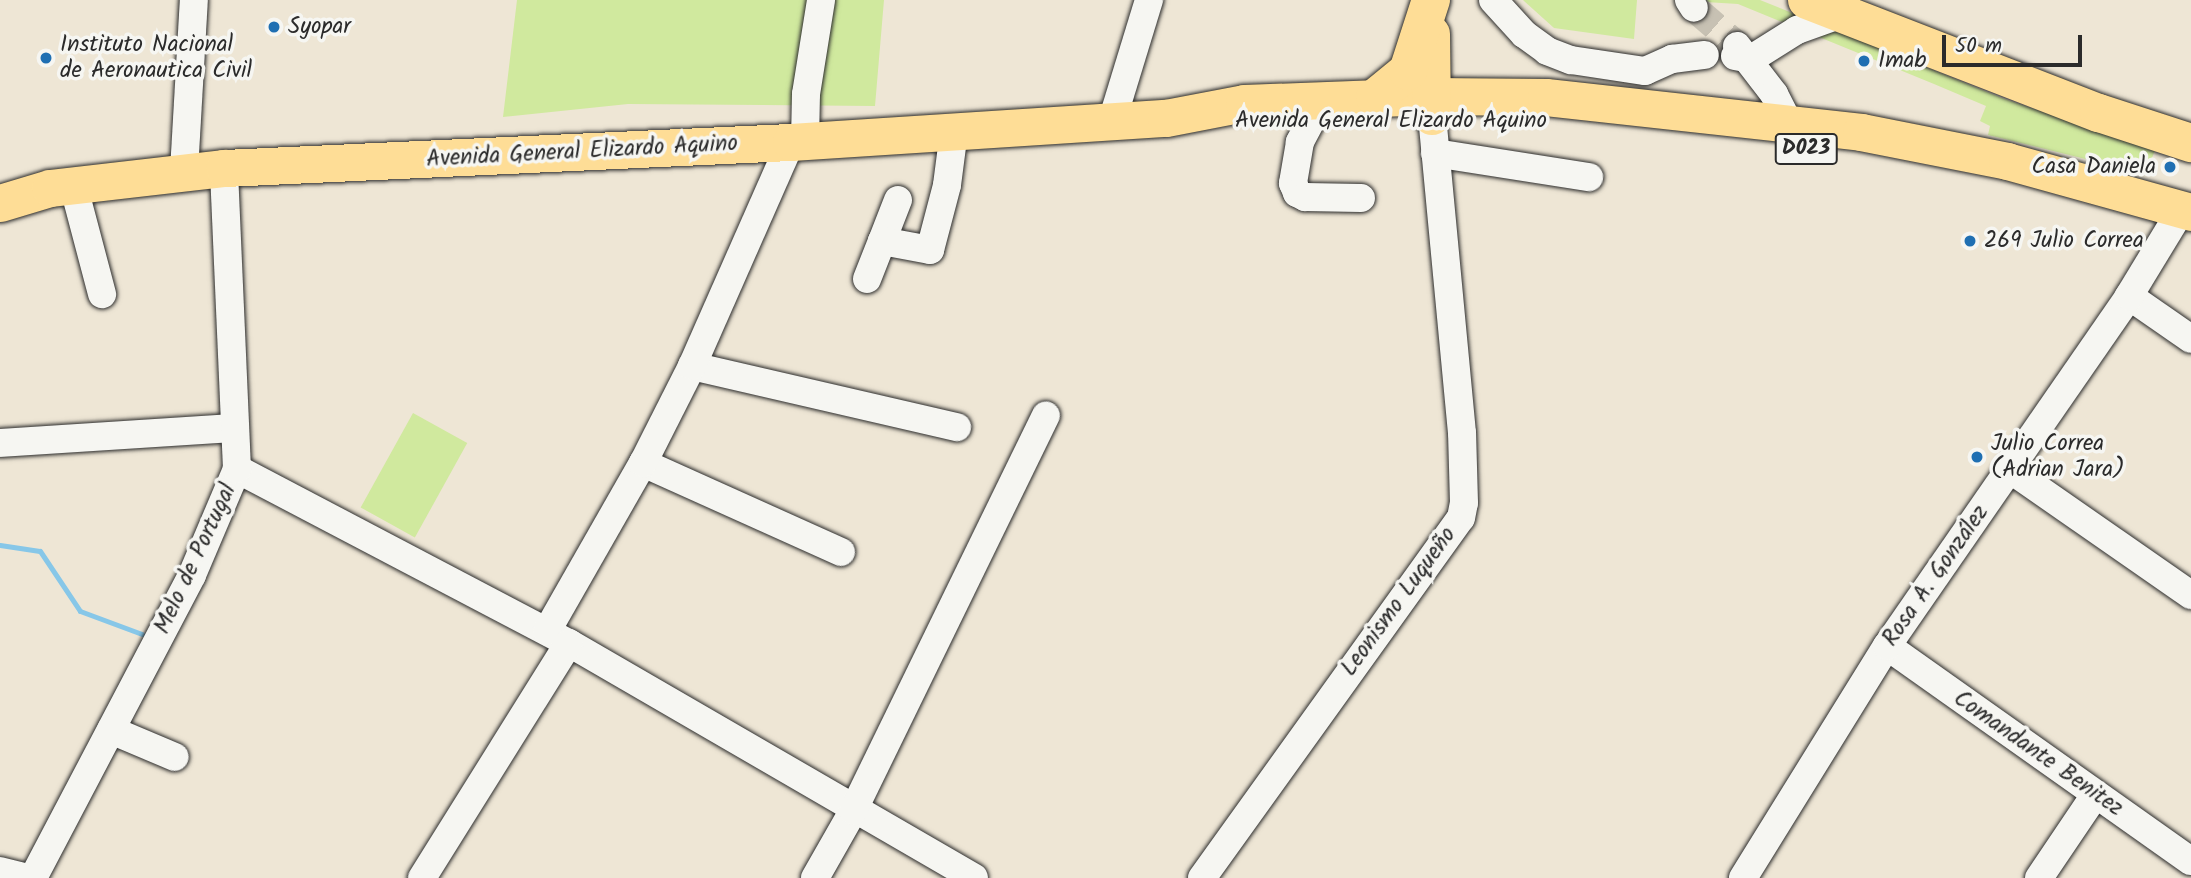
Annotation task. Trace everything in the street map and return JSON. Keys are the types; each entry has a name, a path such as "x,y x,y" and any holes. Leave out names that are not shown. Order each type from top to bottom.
{"highway":[{"path":"1375,98 1408,71 1431,0"},
{"path":"1431,0 1433,121"},
{"path":"1807,0 2099,113 2191,143"}],"main road":[{"name":"Avenida General Elizardo Aquino","path":"1167,118 1244,103 1375,98 1433,121 1546,97 1646,89 1772,127 1926,168 2184,222"},
{"name":"Avenida General Elizardo Aquino","path":"0,203 62,186 224,168 798,142 1167,118 1245,123 1433,121 1642,127 1772,127"},
{"path":"0,173 62,186"}],"street":[{"path":"184,171 194,0"},
{"path":"422,878 558,637 692,366 798,142 821,0"},
{"path":"1112,121 1149,0"},
{"path":"1493,0 1524,34 1548,51 1646,89 1672,59 1705,55"},
{"path":"1772,127 1740,53 1803,26 1842,14"},
{"path":"1311,121 1300,142 1293,183 1297,192 1305,197 1361,198"},
{"path":"1433,121 1589,177"},
{"name":"Leonismo Luqueño","path":"1202,878 1461,518 1465,486 1462,432 1433,121"},
{"path":"882,241 930,250 947,185 954,131"},
{"name":"Melo de Portugal","path":"33,878 192,575 237,469 224,168"},
{"path":"62,186 102,293"},
{"path":"867,279 898,200"},
{"name":"Rosa A. González","path":"1743,878 1887,646 2129,296 2184,222"},
{"path":"2129,296 2191,339"},
{"path":"692,366 957,427"},
{"path":"815,878 853,811 1046,416"},
{"path":"0,443 235,428"},
{"path":"643,463 841,552"},
{"path":"237,469 558,637 853,811 974,878"},
{"path":"2011,470 2191,595"},
{"name":"Comandante Benitez","path":"1887,646 2191,861"},
{"path":"111,730 175,757"},
{"path":"2039,878 2095,795"},
{"path":"0,871 28,878"}],"green space":[{"path":"517,0 884,0 875,106 628,104 503,117"},
{"path":"1523,0 1637,0 1634,39 1554,28"},
{"path":"1673,0 1760,0 2002,98 2155,150 2146,174 1988,135 1990,126 1980,121 1986,106 1738,4"},
{"path":"413,413 467,443 415,538 361,507"}],"waterway":[{"path":"0,545 40,551 80,611 142,634"}],"tunnel":[{"path":"1694,8 1736,44"}],"place":[{"name":"Syopar","path":"274,27"},
{"name":"Instituto Nacional de Aeronautica Civil","path":"46,58"},
{"name":"Imab","path":"1864,61"},
{"name":"Casa Daniela","path":"2170,167"},
{"name":"269 Julio Correa","path":"1970,241"},
{"name":"Julio Correa (Adrian Jara)","path":"1977,457"}]}
